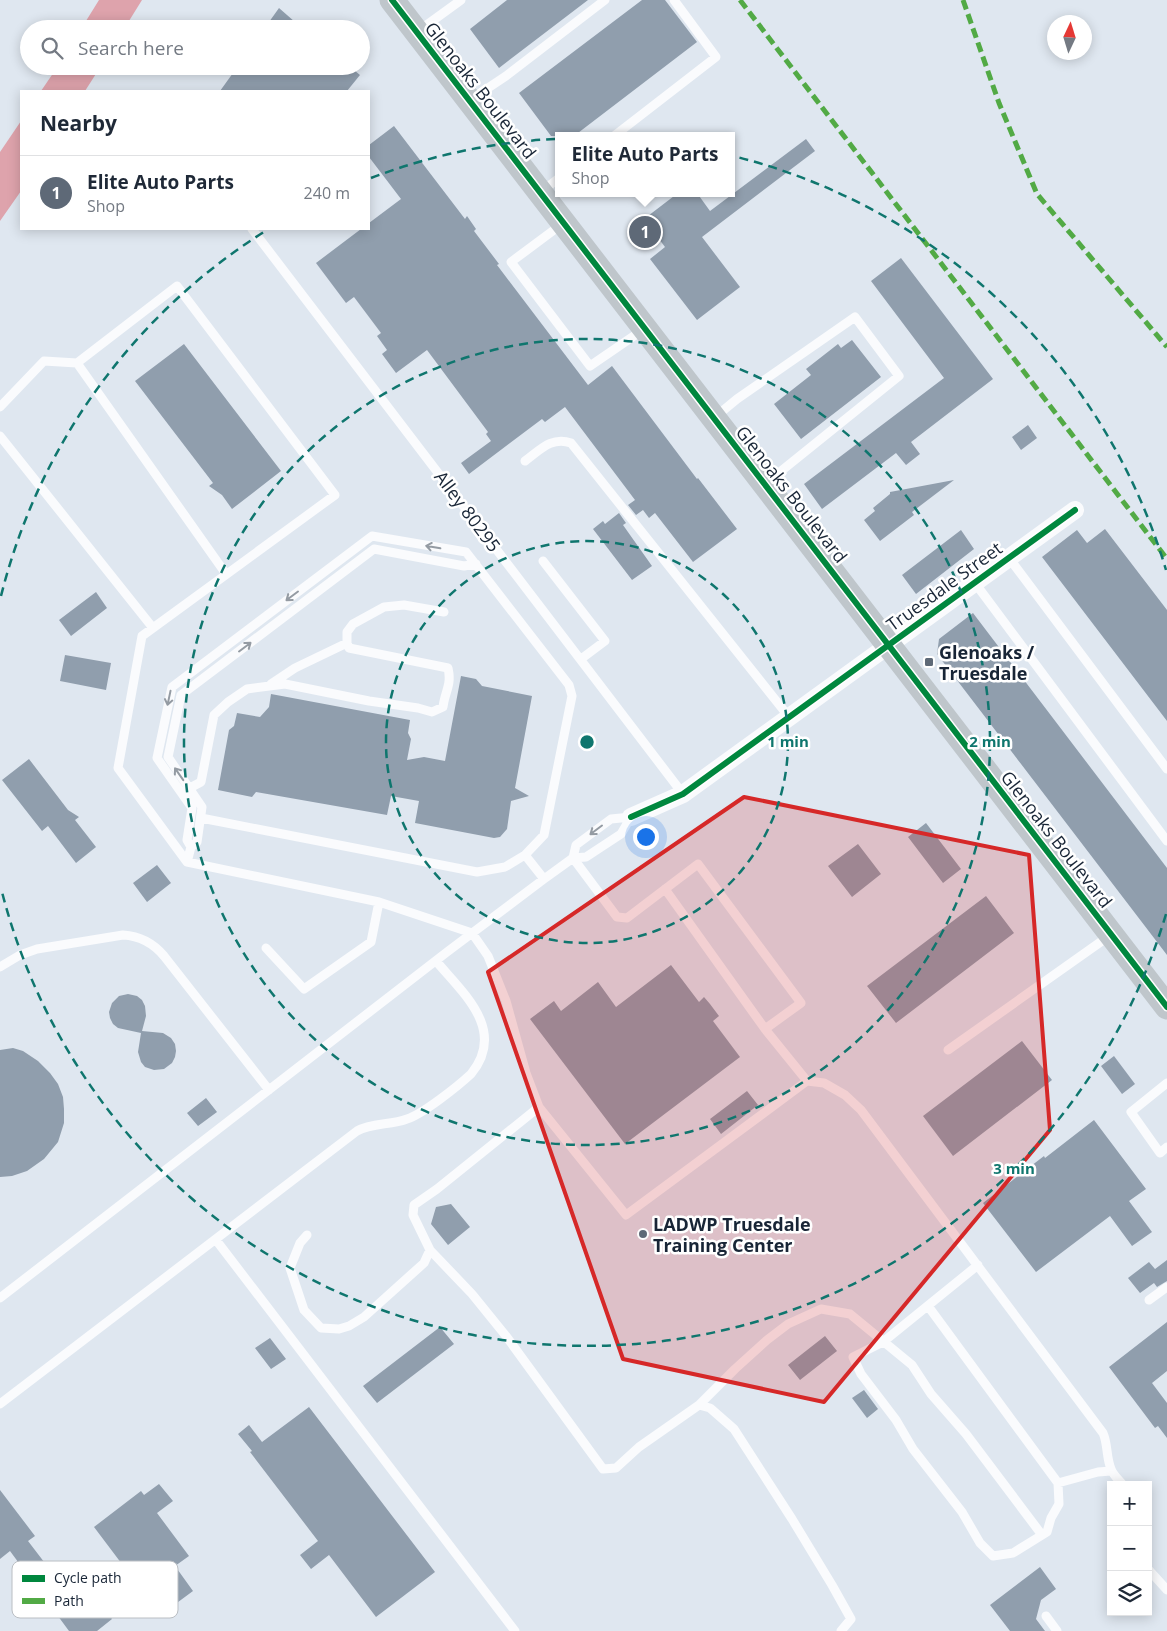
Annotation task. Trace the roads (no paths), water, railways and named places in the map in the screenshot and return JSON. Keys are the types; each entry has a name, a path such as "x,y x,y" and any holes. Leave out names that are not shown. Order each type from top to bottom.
{"main road":[{"name":"Glenoaks Boulevard","path":"392,0 470,100 550,185 564,223 1167,1007"}],"street":[{"name":"Truesdale Street","path":"631,817 683,794 1074,510"}],"lane":[{"path":"417,32 461,0"},
{"path":"470,100 506,76 605,0"},
{"path":"619,132 716,57 674,0"},
{"path":"564,223 511,262 590,366 644,329"},
{"name":"Alley 80295","path":"253,230 683,794"},
{"path":"0,407 44,361 77,363 177,286 335,495 142,636 118,768 187,862 379,902 472,933 488,956 506,1001 526,1073 539,1107 626,1215 807,1081 824,1083 845,1095 862,1110 1103,1433 1107,1442 1111,1470 1120,1481"},
{"path":"714,418 855,317 899,376 765,484"},
{"path":"77,363 226,574"},
{"path":"0,436 153,628"},
{"path":"525,461 552,442 561,440 571,443 789,717"},
{"path":"187,862 191,847 197,842 200,818 202,807 185,791 157,758 172,687 372,536 466,552 569,685 572,696 544,835 525,855 505,866 477,872 200,818"},
{"path":"191,847 187,840 192,808 168,757 182,696 374,549 464,566 476,564"},
{"path":"1009,558 1167,769"},
{"path":"543,562 605,641 581,659"},
{"path":"975,583 1167,842"},
{"path":"185,791 201,782 214,715 228,702 247,689 285,684 432,712 443,707 444,696 450,679 448,668 349,648 347,643 348,632 354,624 384,607 404,606 444,612"},
{"path":"269,686 294,668 347,643"},
{"path":"0,1298 436,960 544,879 573,858 586,857 621,834 631,817"},
{"path":"631,817 611,819 576,845 573,858 617,917 626,918 698,864 801,1003 765,1030"},
{"path":"525,855 544,879"},
{"path":"665,889 765,1030 807,1081"},
{"path":"266,948 304,989 371,942 379,902"},
{"path":"948,1050 1111,934"},
{"path":"0,967 20,955 44,948 123,935 144,940 154,946 164,956 268,1090"},
{"path":"0,1404 357,1131 415,1116 466,1078 479,1061 483,1046 482,1021 474,1005 436,960"},
{"path":"1167,1083 1131,1112 1160,1152 1167,1147"},
{"path":"539,1107 437,1189 414,1205 413,1215 430,1250 472,1294 506,1336 603,1469 616,1468 639,1447 699,1404 767,1340 788,1324 821,1309 850,1314 912,1365 931,1394 966,1434 1042,1535"},
{"path":"307,1235 300,1242 290,1268 304,1310 321,1328 344,1328 364,1317 424,1263 430,1250"},
{"path":"216,1240 515,1631"},
{"path":"928,1306 1058,1482 1059,1504 1051,1518 1047,1532 1014,1553 992,1556 980,1543 962,1512 913,1449 896,1420 861,1374 852,1357 883,1342 978,1265"},
{"path":"1149,1300 1167,1288"},
{"path":"699,1404 710,1408 734,1429 792,1518 851,1619 841,1631"},
{"path":"1058,1482 1111,1470"},
{"path":"1150,1571 1167,1590"},
{"path":"1046,1616 1057,1631"}],"place":[{"name":"Elite Auto Parts","path":"645,232"},
{"name":"Glenoaks / Truesdale","path":"929,662"},
{"name":"LADWP Truesdale Training Center","path":"643,1234"}]}
